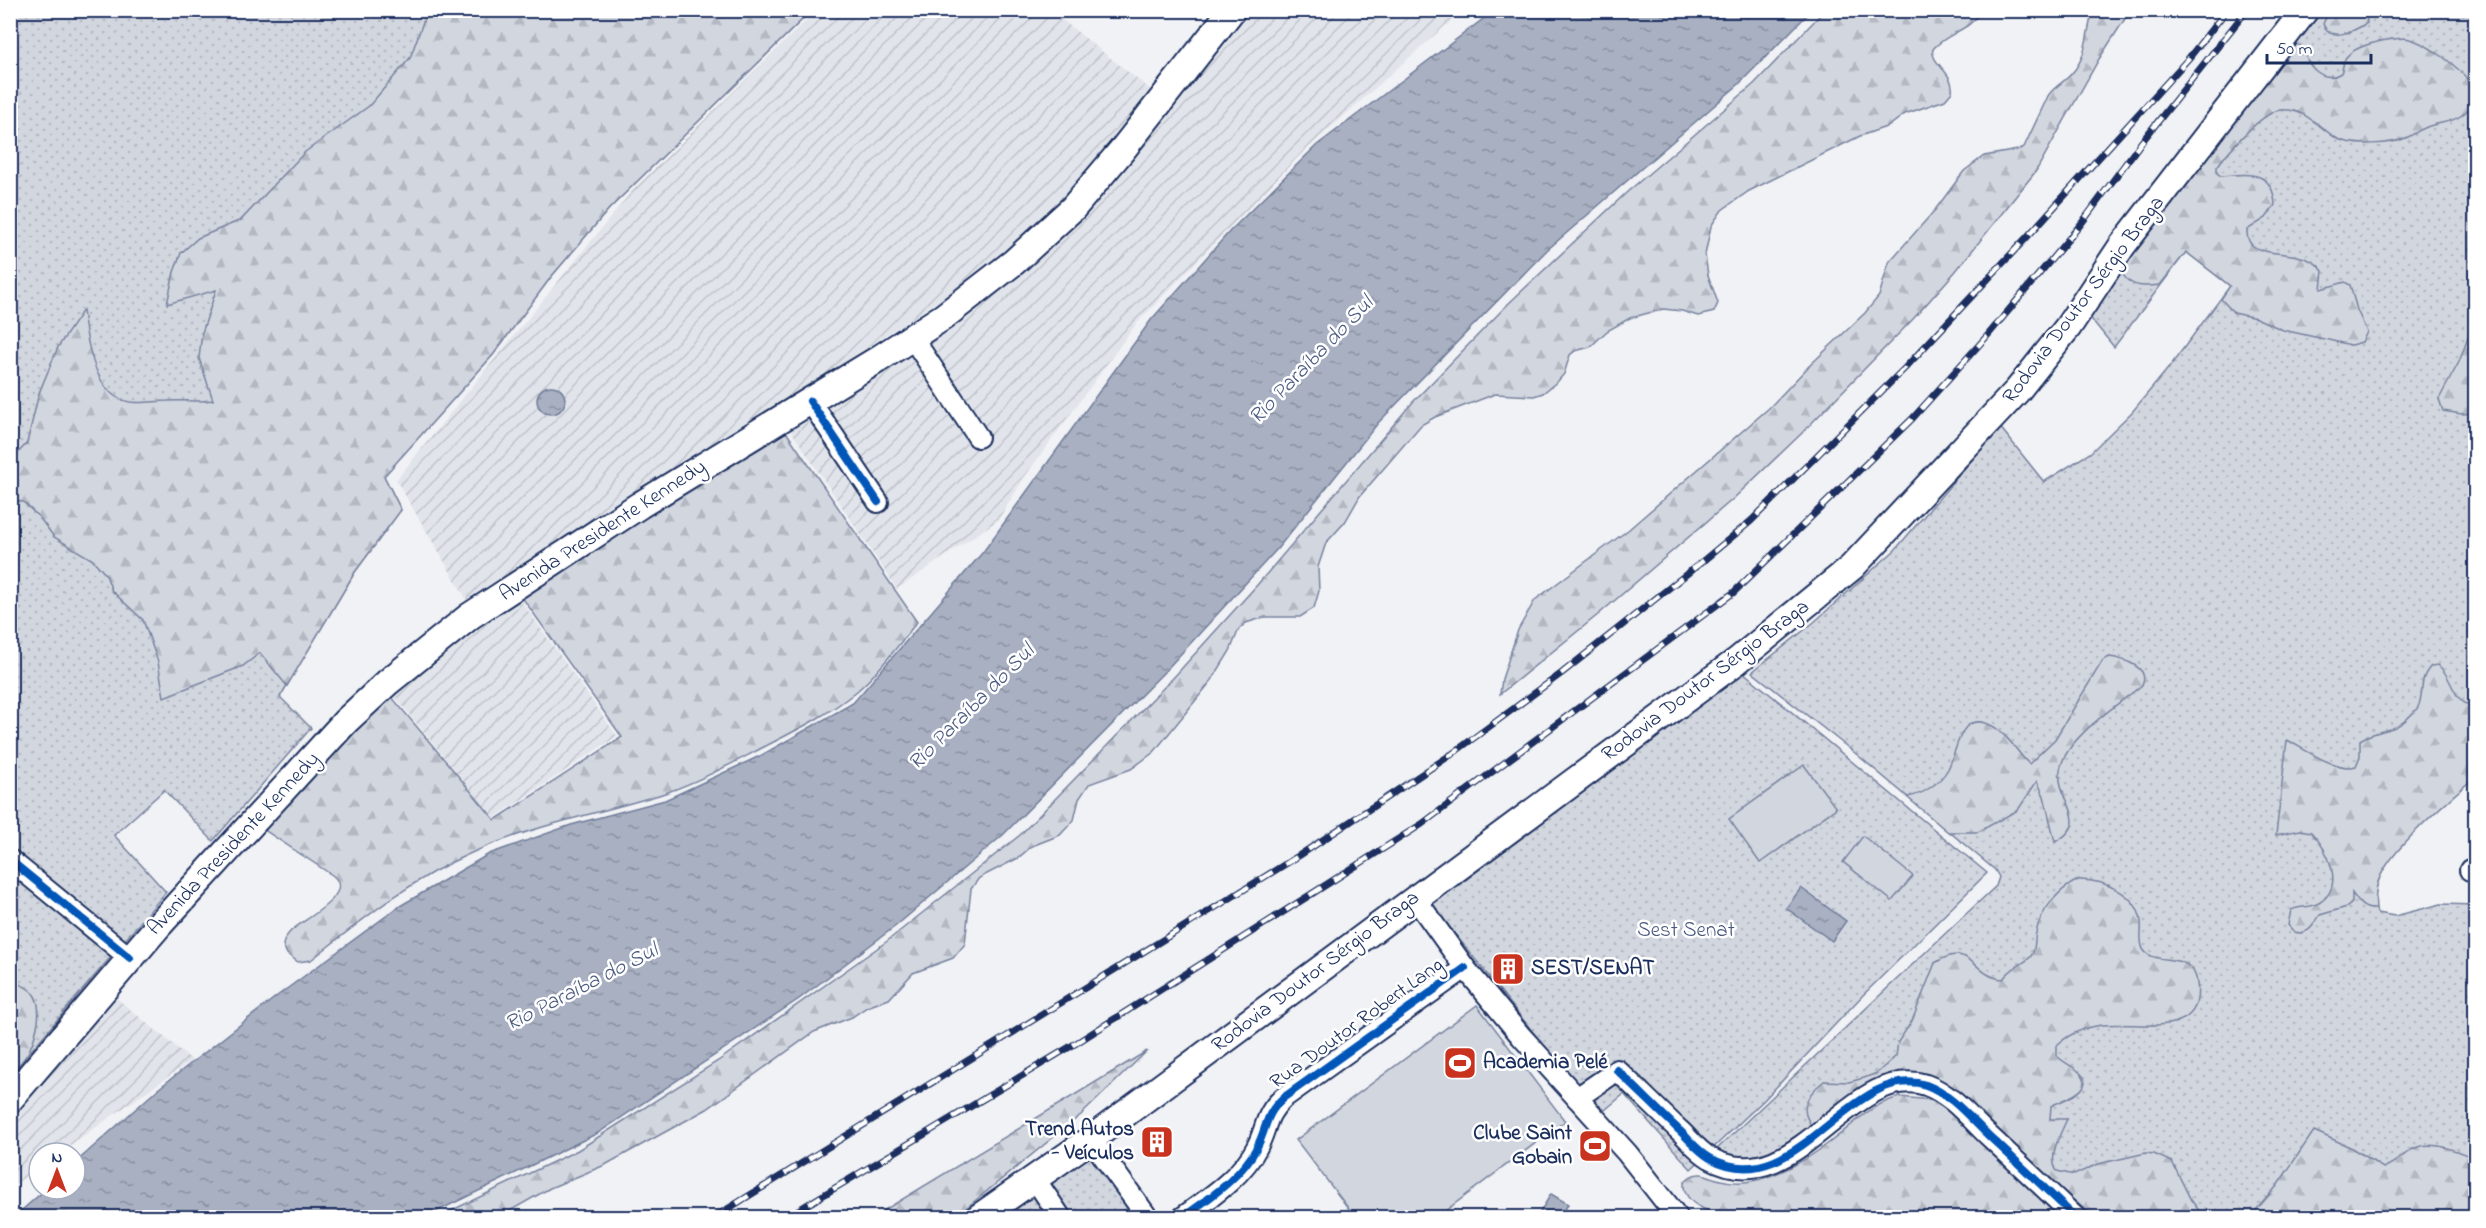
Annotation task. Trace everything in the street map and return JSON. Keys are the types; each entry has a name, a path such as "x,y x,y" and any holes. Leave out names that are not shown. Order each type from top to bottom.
{"main road":[{"name":"Avenida Presidente Kennedy","path":"10,1099 130,958 346,721 426,650 470,616 640,505 943,317 1014,262 1073,208 1123,149 1232,10"},
{"name":"Rodovia Doutor Sérgio Braga","path":"978,1218 1091,1139 1737,662 1852,567 2017,391 2068,327 2122,246 2305,10"}],"street":[{"path":"912,337 978,437"},
{"path":"810,401 878,502"},
{"path":"10,860 130,958"},
{"path":"1415,898 1465,968 1521,1036 1627,1153 1678,1218"},
{"name":"Rua Doutor Robert Lang","path":"1182,1218 1244,1166 1258,1145 1268,1114 1283,1098 1465,968"},
{"path":"1577,1098 1613,1073 1703,1153 1724,1163 1743,1166 1762,1164 1785,1156 1882,1087 1906,1081 1926,1085 1952,1100 2076,1218"},
{"path":"1091,1139 1148,1218"},
{"path":"1035,1179 1061,1218"}],"shaded area":[{"path":"1450,10 1456,16 1299,156 1136,324 1026,475 998,520 897,589 785,422 974,303 1240,11"},
{"path":"816,11 1051,11 1151,90 1059,209 943,298 765,414 467,600 396,480 632,191"},
{"path":"520,599 617,736 494,818 391,692"},
{"path":"109,992 192,1060 76,1141 27,1141 27,1176 11,1187 11,1102"}],"green space":[{"path":"11,11 811,11 609,209 551,277 493,355 384,476 401,510 355,572 280,697 311,728 213,841 164,790 114,835 166,892 11,1074"},
{"path":"427,11 811,11 609,209 551,277 493,355 384,476 401,510 355,572 287,686 260,653 243,666 164,697 158,662 143,620 112,591 106,575 93,560 54,537 39,517 23,502 11,500 11,461 27,443 39,393 58,347 83,310 89,349 99,377 115,396 136,403 213,400 199,358 202,333 216,290 167,304 181,253 198,238 241,220 305,152 369,106 410,58"},
{"path":"1824,11 1980,11 1971,23 1933,49 1935,59 1947,74 1952,85 1952,92 1945,100 1905,114 1889,126 1860,136 1749,191 1722,210 1711,226 1705,255 1708,275 1718,303 1714,312 1698,316 1663,309 1630,318 1607,331 1590,347 1575,351 1570,355 1564,374 1543,393 1534,396 1495,394 1435,417 1421,425 1360,496 1345,522 1326,543 1318,567 1319,591 1314,608 1300,617 1265,617 1246,623 1239,629 1230,651 1212,680 1154,752 1131,769 1089,784 1079,799 1074,820 1060,835 1032,846 1018,858 979,878 971,889 965,944 953,958 913,973 889,999 814,1032 707,1109 605,1165 550,1188 499,1217 438,1217 578,1150 718,1061 886,942 1020,835 1173,678 1258,584 1412,403 1508,304 1626,193 1754,84"},
{"path":"2093,11 2130,11 2099,59 2036,171 1955,272 1914,318 1801,434 1733,499 1599,614 1500,694 1502,679 1518,630 1535,600 1628,530 1769,408 1865,313 1879,296 1889,262 1935,210 1964,171 1984,156 2024,147 2048,96 2069,76 2081,59"},
{"path":"2319,11 2475,11 2475,777 2423,824 2397,852 2380,877 2375,900 2377,913 2395,916 2441,904 2475,905 2475,1217 2094,1217 1927,1078 1914,1075 1895,1076 1876,1083 1780,1150 1742,1160 1716,1150 1996,886 1999,877 1995,870 1855,753 1752,672 1813,623 1895,550 2000,427 2044,482 2090,453 2132,412 2171,365 2230,286 2186,252 2114,347 2088,315 2154,225"},
{"path":"2329,11 2366,11 2367,23 2343,34 2331,33 2323,24"},
{"path":"2405,38 2422,44 2441,56 2466,77 2475,97 2469,109 2462,115 2426,127 2401,140 2362,144 2343,141 2303,115 2280,110 2273,112 2255,125 2217,167 2217,173 2221,176 2257,176 2270,185 2275,205 2266,218 2247,230 2249,241 2255,248 2302,257 2314,262 2323,271 2321,289 2345,282 2350,285 2357,310 2367,332 2362,342 2351,345 2283,330 2256,318 2234,313 2221,299 2230,286 2186,252 2160,285 2137,285 2124,277 2121,271 2181,187 2294,42 2304,49 2308,61 2316,72 2335,76 2341,73 2345,59 2356,50 2381,41"},
{"path":"2475,319 2475,413 2462,414 2443,411 2439,399 2459,362"},
{"path":"784,429 917,622 873,675 846,700 822,715 713,773 665,793 541,827 469,854 447,864 406,889 311,960 298,962 287,954 283,945 287,935 333,898 338,890 338,882 332,875 263,829 332,752 391,696 495,820 622,737 519,593"},
{"path":"2110,657 2134,665 2143,673 2144,679 2142,685 2082,734 2064,758 2060,770 2060,781 2073,818 2072,826 2066,834 2055,842 2044,796 2037,781 2018,810 1978,832 1948,832 1907,797 1925,791 1940,779 1948,769 1962,733 1973,722 1982,722 1999,730 2029,764 2055,739 2103,660"},
{"path":"2438,665 2461,700 2466,704 2475,702 2475,777 2397,851 2377,885 2376,909 2359,903 2352,893 2352,903 2347,907 2320,915 2307,931 2294,932 2288,925 2291,910 2319,903 2327,896 2332,887 2333,878 2328,858 2311,832 2300,830 2276,835 2287,740 2330,763 2348,767 2356,766 2360,756 2360,740 2404,722 2419,706 2425,675 2431,666"},
{"name":"Sest Senat","path":"1743,672 1987,873 1863,995 1764,1100 1691,1169 1624,1094 1599,1115 1432,905"},
{"path":"1804,765 1836,808 1760,863 1729,819"},
{"path":"1863,836 1913,876 1892,901 1843,862"},
{"path":"2078,880 2108,885 2133,903 2141,922 2143,949 2148,954 2181,962 2188,966 2194,972 2197,983 2197,1001 2191,1013 2180,1021 2150,1025 2097,1026 2072,1034 2057,1045 2057,1056 2077,1070 2085,1083 2083,1088 2071,1097 2051,1106 2050,1119 2067,1119 2054,1152 2054,1165 2057,1171 2074,1175 2098,1164 2146,1153 2154,1154 2172,1162 2191,1200 2204,1217 2094,1217 1927,1078 1899,1074 1881,1080 1812,1128 1805,1110 1810,1095 1820,1084 1824,1081 1849,1082 1864,1078 1877,1073 1896,1056 1898,1042 1912,1021 1935,963 1957,955 1972,961 1993,977 2003,979 2031,956 2034,951 2038,925 2046,909 2057,895"},
{"path":"11,980 32,992 36,998 39,1013 29,1051 11,1074"},
{"name":"Academia Pelé","path":"1477,1005 1565,1121 1437,1217 1355,1217 1296,1140"},
{"path":"1147,1051 1082,1114 955,1217 873,1217"},
{"path":"1900,1097 1931,1100 1968,1126 2059,1217 1726,1217 1698,1206 1692,1202 1685,1190 1685,1181 1697,1174 1724,1181 1746,1182 1783,1171 1820,1149 1873,1108"},
{"path":"2314,1131 2350,1147 2383,1168 2411,1150 2426,1145 2451,1149 2475,1158 2475,1217 2250,1217 2277,1186"},
{"path":"1092,1152 1140,1217 1067,1217 1043,1183"},
{"path":"1033,1193 1050,1218 999,1218"}],"water":[{"name":"Rio Paraíba do Sul","path":"1495,10 1811,11 1738,85 1547,250 1378,423 1278,548 1166,670 1003,835 897,925 799,999 598,1133 425,1217 14,1217 32,1201 87,1201 87,1152 158,1089 277,996 400,906 489,854 571,825 665,800 762,755 853,703 983,552 1151,320 1230,231 1317,145"},
{"path":"551,386 561,390 565,400 561,410 551,414 541,410 537,400 541,390"},
{"path":"1801,888 1846,921 1832,941 1786,908"},
{"path":"1551,1194 1568,1204 1561,1217 1537,1217"}],"railway":[{"path":"713,1218 1300,855 1452,754 1562,673 1698,565 1751,521 1905,368 2188,59 2227,10"},
{"path":"785,1218 1078,1042 1422,824 1733,593 1912,419 1988,335 2081,224 2140,144 2247,10"}],"cycle path":[{"path":"810,401 878,502"},
{"path":"10,860 130,958"},
{"path":"1182,1218 1214,1195 1243,1168 1257,1147 1272,1110 1283,1098 1465,968"},
{"path":"1617,1070 1702,1152 1710,1158 1741,1167 1769,1163 1796,1149 1872,1093 1898,1083 1926,1085 1944,1094 1960,1107 2076,1218"}],"place":[{"name":"SEST/SENAT","path":"1508,969"},
{"name":"Academia Pelé","path":"1460,1063"},
{"name":"Trend Autos - Veículos","path":"1157,1142"},
{"name":"Clube Saint Gobain","path":"1595,1146"}]}
